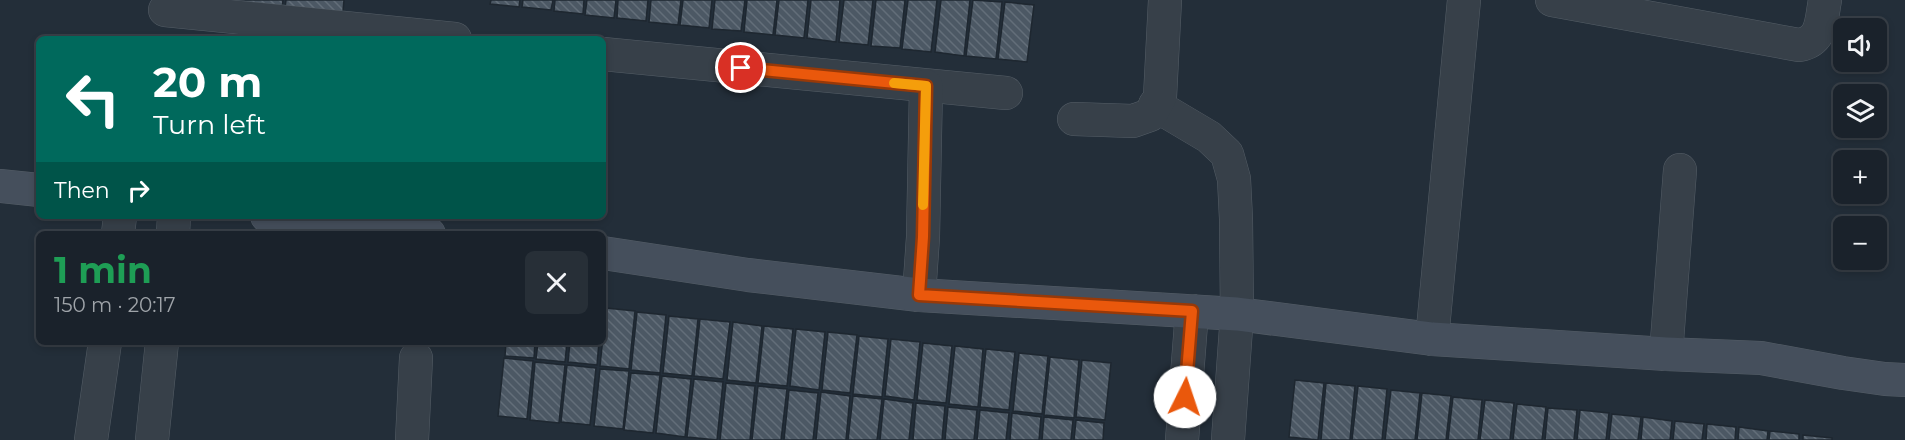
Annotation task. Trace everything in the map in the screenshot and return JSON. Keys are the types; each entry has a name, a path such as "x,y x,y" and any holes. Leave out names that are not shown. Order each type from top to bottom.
{"street":[{"path":"1074,119 1133,121 1150,115 1160,97 1165,0"},
{"path":"1432,339 1464,0"},
{"path":"1552,0 1799,45 1809,43 1816,38 1820,30 1825,0"},
{"path":"165,16 417,36"},
{"path":"606,54 1006,93"},
{"path":"919,295 926,86"},
{"path":"1155,105 1209,136 1227,154 1234,178 1237,314 1228,440"},
{"path":"1666,354 1680,170"},
{"path":"0,186 36,190"},
{"path":"294,219 402,231"},
{"path":"606,253 748,275 919,295 1237,314 1432,339 1761,358 1843,373 1905,380"},
{"path":"1182,440 1192,311"},
{"path":"91,440 105,345"},
{"path":"152,440 162,345"},
{"path":"412,440 416,358"}],"building":[{"path":"224,0 283,0 281,15"},
{"path":"286,0 344,0 342,22 284,16"},
{"path":"491,0 520,0 519,7 490,4"},
{"path":"523,0 553,0 551,10 522,7"},
{"path":"555,0 584,0 583,14 554,11"},
{"path":"587,0 616,0 614,18 585,15"},
{"path":"618,0 648,0 646,21 617,18"},
{"path":"651,0 681,0 678,25 649,22"},
{"path":"683,0 712,0 709,28 680,25"},
{"path":"715,0 745,0 741,31 712,29"},
{"path":"747,0 777,0 773,35 744,32"},
{"path":"779,0 808,0 804,38 775,35"},
{"path":"811,0 840,0 836,42 807,38"},
{"path":"844,0 873,0 868,45 839,42"},
{"path":"876,0 905,0 900,48 871,46"},
{"path":"908,0 937,0 931,52 902,49"},
{"path":"941,0 970,0 964,56 935,52"},
{"path":"973,0 1002,2 996,59 966,56"},
{"path":"1005,2 1034,5 1027,62 998,59"},
{"path":"606,308 635,311 629,369 600,366 602,345 606,345"},
{"path":"637,312 666,315 660,373 631,370"},
{"path":"669,316 698,319 692,376 663,373"},
{"path":"700,319 730,322 723,379 694,376"},
{"path":"733,322 762,326 756,383 727,380"},
{"path":"764,326 793,329 787,386 758,383"},
{"path":"796,329 825,332 819,390 790,386"},
{"path":"828,332 857,335 850,393 822,390"},
{"path":"859,336 888,339 882,397 853,394"},
{"path":"891,339 920,342 914,400 885,396"},
{"path":"923,343 952,346 946,403 917,400"},
{"path":"506,345 535,345 534,358 505,356"},
{"path":"538,345 567,345 565,362 536,359"},
{"path":"570,345 599,345 597,365 568,362"},
{"path":"955,346 983,349 978,407 949,404"},
{"path":"986,349 1015,352 1009,410 980,407"},
{"path":"1019,353 1048,356 1042,414 1013,411"},
{"path":"1050,357 1079,360 1074,418 1044,415"},
{"path":"504,358 533,361 527,419 498,416"},
{"path":"1082,360 1111,363 1105,420 1076,417"},
{"path":"535,362 565,365 559,423 530,420"},
{"path":"567,365 596,368 590,425 561,422"},
{"path":"600,369 629,371 623,429 594,426"},
{"path":"631,373 660,375 653,433 624,430"},
{"path":"662,376 691,379 685,437 656,433"},
{"path":"694,379 723,382 717,440 687,437"},
{"path":"1295,380 1324,383 1318,440 1289,437"},
{"path":"726,383 755,386 750,440 720,440"},
{"path":"1326,383 1355,386 1350,440 1321,440"},
{"path":"758,386 787,389 781,440 752,440"},
{"path":"1358,386 1387,389 1382,440 1352,440"},
{"path":"789,390 818,393 813,440 784,440"},
{"path":"1391,390 1420,393 1415,440 1385,440"},
{"path":"821,392 850,396 846,440 816,440"},
{"path":"1422,393 1451,396 1446,440 1417,440"},
{"path":"853,396 882,399 877,440 848,440"},
{"path":"1453,397 1482,400 1478,440 1448,440"},
{"path":"884,399 913,403 909,440 880,440"},
{"path":"1485,400 1514,403 1510,440 1480,440"},
{"path":"916,403 945,406 942,440 913,440"},
{"path":"1517,404 1546,407 1542,440 1513,440"},
{"path":"948,407 977,410 974,440 945,440"},
{"path":"1548,408 1577,410 1574,440 1545,440"},
{"path":"980,410 1009,413 1006,440 977,440"},
{"path":"1580,410 1609,413 1606,440 1577,440"},
{"path":"1012,413 1041,417 1039,440 1010,440"},
{"path":"1612,414 1641,417 1638,440 1609,440"},
{"path":"1044,417 1073,420 1071,440 1042,440"},
{"path":"1643,417 1672,421 1670,440 1641,440"},
{"path":"1076,420 1104,423 1103,440 1074,440"},
{"path":"1675,421 1704,424 1702,440 1673,440"},
{"path":"1707,424 1736,427 1735,440 1706,440"},
{"path":"1739,427 1768,431 1767,440 1738,440"},
{"path":"1770,431 1799,434 1799,440 1769,440"},
{"path":"1803,435 1832,438 1832,440 1803,440"}],"slow traffic":[{"path":"894,83 926,86 923,205"}],"route":[{"path":"741,68 926,86 923,237 919,295 1192,311 1185,397"}]}
